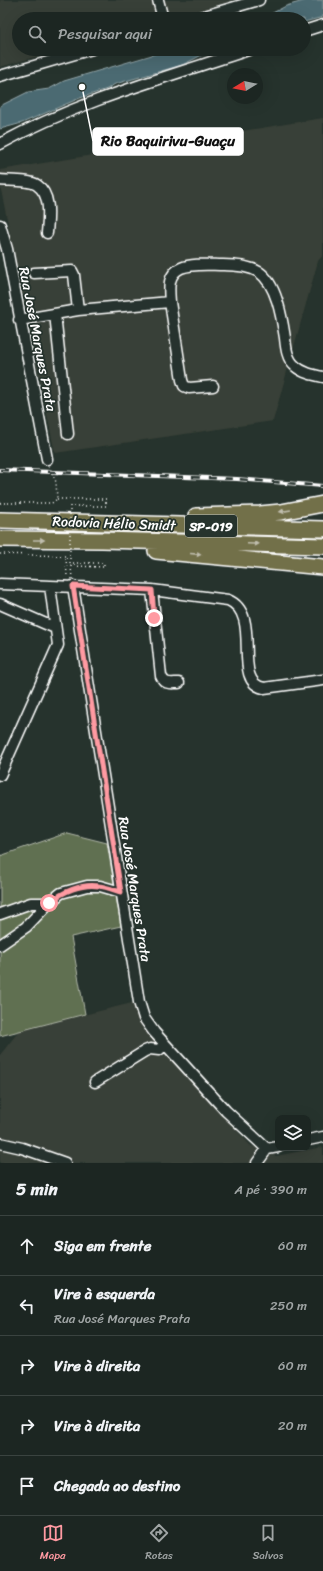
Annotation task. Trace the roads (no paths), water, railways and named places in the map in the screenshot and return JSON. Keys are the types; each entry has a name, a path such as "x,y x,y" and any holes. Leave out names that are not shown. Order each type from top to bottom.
{"highway":[{"path":"100,522 159,516 260,514 281,512 323,504"},
{"name":"Rodovia Hélio Smidt","path":"0,520 323,529"},
{"name":"Rodovia Hélio Smidt","path":"0,539 102,540 323,546"},
{"path":"102,540 131,547 155,550 323,567"}],"street":[{"path":"158,0 161,12"},
{"path":"218,12 259,0"},
{"path":"311,29 323,25"},
{"path":"0,76 68,56"},
{"path":"0,144 20,133 97,101 230,56"},
{"path":"0,180 38,185 44,192 48,206 48,233"},
{"name":"Rua José Marques Prata","path":"0,225 3,252 19,320 46,459"},
{"path":"214,386 190,388 184,386 182,380 170,302 169,285 174,271 184,267 231,265 252,269 259,272 268,283 276,298 281,315 287,351 292,363 301,370 323,377"},
{"path":"34,273 72,271 74,275 78,310"},
{"path":"19,320 78,310 170,302"},
{"path":"55,314 68,434"},
{"path":"0,584 50,586 73,583 152,590 228,600 239,607 244,617 248,670 253,684 264,688 323,680"},
{"name":"Rua José Marques Prata","path":"73,583 121,892 139,1002 144,1018 226,1111 267,1149"},
{"path":"0,775 58,644 50,586"},
{"path":"152,590 161,676 163,682 168,684 179,683"},
{"path":"0,604 55,628"},
{"path":"0,946 26,927 49,903 61,894 87,886 100,886 121,892"},
{"path":"0,914 31,903 49,903"},
{"path":"95,1082 145,1051 150,1049 159,1050 166,1044"},
{"path":"311,1139 323,1137"},
{"path":"0,1143 31,1151 65,1163"},
{"path":"257,1163 267,1149 275,1147"}],"water":[{"path":"307,0 323,0 323,17 311,20 311,12 274,12 286,6"},
{"path":"149,56 200,56 182,65 115,84 107,89 80,98 22,123 0,129 0,106 28,92 49,89 64,81"}],"railway":[{"path":"0,470 237,479 323,486"}],"place":[{"name":"Rio Baquirivu-Guaçu","path":"82,87"}]}
